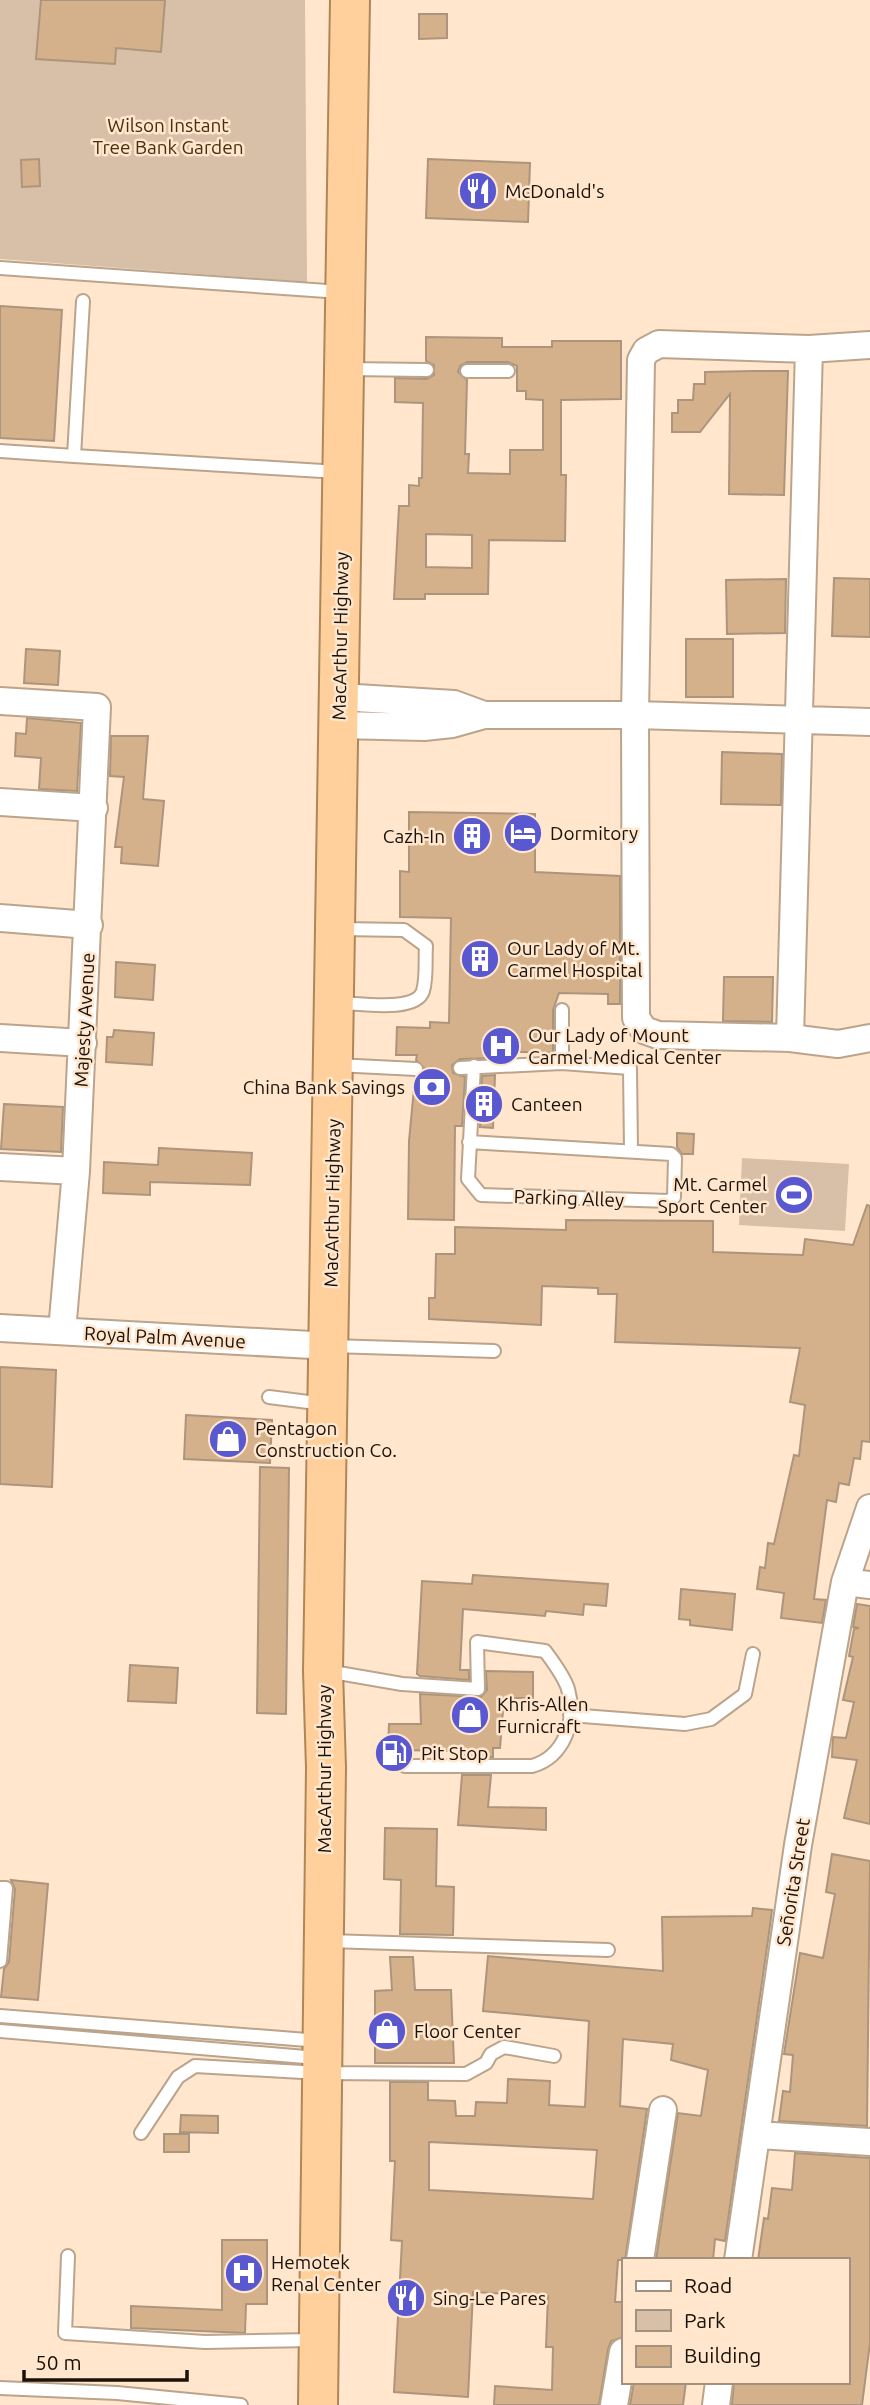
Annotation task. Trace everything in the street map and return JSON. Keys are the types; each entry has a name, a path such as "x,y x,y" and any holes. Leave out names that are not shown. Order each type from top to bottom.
{"highway":[{"name":"MacArthur Highway","path":"317,2405 326,1768 323,1671 350,0"}],"street":[{"path":"870,345 809,349 659,344 646,351 641,360 635,715 636,1018 645,1030 658,1035 790,1038 838,1044 870,1038"},
{"path":"790,1038 801,721 809,349"},
{"name":"Majesty Avenue","path":"0,701 97,708 76,1171 62,1331"},
{"path":"339,711 424,716 454,704 484,715 635,715 870,722"},
{"path":"0,802 94,808"},
{"path":"0,918 89,925"},
{"path":"0,1038 83,1044"},
{"path":"0,1167 76,1171"},
{"name":"Royal Palm Avenue","path":"0,1328 330,1346"},
{"name":"Señorita Street","path":"738,2258 798,1846 858,1583 870,1508"},
{"path":"640,2258 663,2110"},
{"path":"757,2134 870,2142"},
{"path":"614,2405 622,2358"},
{"path":"716,2405 719,2384"}],"lane":[{"path":"0,268 345,292"},
{"path":"74,456 83,301"},
{"path":"343,369 427,370"},
{"path":"467,371 508,371"},
{"path":"0,451 342,472"},
{"path":"335,1003 404,1005 417,1000 423,991 426,946 404,930 336,929"},
{"path":"562,1010 562,1063 630,1068 631,1150"},
{"name":"Parking Alley","path":"469,1142 631,1150 673,1156 672,1200 481,1195 468,1179 467,1067 562,1063"},
{"path":"333,1065 416,1069"},
{"path":"330,1346 494,1352"},
{"path":"269,1397 329,1404"},
{"path":"323,1671 402,1684 478,1689 477,1642 545,1651 568,1688 570,1715 562,1748 547,1762 532,1766 405,1766"},
{"path":"570,1715 685,1724 712,1719 746,1694 753,1654"},
{"path":"0,1888 6,1888 0,1961"},
{"path":"322,1941 608,1950"},
{"path":"0,2016 467,2074 486,2063 491,2054 503,2047 554,2056"},
{"path":"0,2031 320,2057"},
{"path":"141,2133 178,2077 195,2066 320,2057"},
{"path":"68,2256 65,2333 205,2342 319,2339"},
{"path":"0,2388 117,2393 241,2405"}],"green space":[{"name":"Wilson Instant Tree Bank Garden","path":"0,0 305,0 307,282 0,259"},
{"name":"Mt. Carmel Sport Center","path":"742,1158 849,1164 845,1231 739,1225"}],"building":[{"path":"41,0 165,0 161,52 116,48 115,64 36,59"},
{"path":"419,14 447,14 447,38 419,39"},
{"path":"39,159 40,186 22,187 21,160"},
{"name":"McDonald's","path":"428,159 530,163 528,222 426,218"},
{"path":"0,306 62,310 54,441 0,438"},
{"path":"426,337 502,338 502,347 552,347 552,341 621,341 621,399 561,400 561,475 566,475 565,541 489,540 488,594 425,594 425,599 394,599 399,506 409,506 409,485 419,486 419,478 422,478 423,403 395,402 395,378 427,379 434,375 434,365 426,361","holes":["467,362 508,362 517,366 517,391 526,391 526,399 543,400 543,450 510,450 510,474 468,473 469,454 465,454 467,380 458,372 460,366","426,534 472,535 472,568 426,567"]},
{"path":"788,371 784,495 729,494 730,394 700,432 672,432 672,413 678,413 678,400 693,400 694,384 705,384 705,372"},
{"path":"834,578 870,579 870,637 832,636"},
{"path":"786,579 785,633 727,634 726,580"},
{"path":"686,639 733,639 733,697 686,697"},
{"path":"26,649 60,651 58,685 24,683"},
{"path":"27,718 81,723 77,791 39,789 41,758 15,756 16,733 26,734"},
{"path":"111,736 148,736 143,799 164,801 158,866 121,863 122,847 115,847 124,777 110,776"},
{"path":"722,752 782,754 781,805 721,804"},
{"path":"409,812 535,814 535,872 620,876 620,1004 608,1004 608,994 559,993 553,1010 553,1053 496,1051 495,1058 460,1059 452,1065 453,1073 465,1077 462,1126 455,1126 454,1220 408,1219 409,1141 415,1078 423,1074 425,1069 416,1060 417,1055 396,1055 397,1027 430,1028 430,1022 449,1023 451,918 400,917 400,871 409,872"},
{"path":"116,962 155,965 153,1000 115,997"},
{"path":"724,977 773,977 772,1022 723,1021"},
{"path":"114,1030 154,1033 152,1065 106,1062 107,1037 113,1037"},
{"name":"Canteen","path":"495,1075 493,1128 480,1127 482,1076"},
{"path":"4,1104 63,1107 61,1152 1,1149"},
{"path":"677,1133 694,1134 693,1154 682,1154 677,1147"},
{"path":"159,1148 252,1153 250,1185 150,1182 150,1195 103,1193 104,1162 158,1165"},
{"path":"867,1205 870,1206 870,1442 862,1441 860,1459 854,1458 849,1485 839,1483 836,1502 827,1500 814,1599 826,1600 822,1623 781,1618 784,1593 757,1589 760,1567 765,1568 768,1543 774,1544 794,1455 799,1456 805,1405 790,1402 800,1348 615,1342 617,1294 598,1294 598,1288 542,1286 541,1325 429,1319 429,1298 435,1298 436,1254 455,1254 455,1227 566,1230 566,1220 713,1221 713,1252 803,1255 805,1239 853,1245"},
{"path":"0,1367 56,1370 52,1487 0,1484"},
{"name":"Pentagon Construction Co.","path":"186,1415 272,1420 270,1463 184,1459"},
{"path":"260,1467 289,1468 286,1714 257,1713"},
{"path":"473,1575 608,1584 606,1606 584,1604 583,1615 546,1611 545,1616 463,1609 460,1670 469,1670 469,1680 420,1676 417,1674 422,1581 472,1584"},
{"path":"681,1589 735,1594 732,1630 690,1625 690,1620 679,1619"},
{"path":"857,1604 870,1606 870,1824 844,1818 857,1760 832,1757 833,1737 846,1738 854,1702 843,1700 853,1657 849,1656 854,1629 859,1628 853,1627"},
{"path":"130,1665 178,1668 176,1703 128,1701"},
{"path":"486,1671 533,1672 533,1698 504,1698 500,1748 493,1748 493,1757 463,1757 464,1751 388,1750 389,1724 421,1724 420,1694 481,1697 487,1690"},
{"path":"462,1775 491,1775 488,1807 546,1808 546,1830 458,1825"},
{"path":"385,1828 437,1829 436,1886 454,1887 453,1935 400,1934 401,1880 384,1879"},
{"path":"832,1854 870,1861 867,2126 779,2121 783,2091 790,2092 793,2055 784,2054 800,1953 823,1958 835,1894 826,1892"},
{"path":"11,1880 48,1884 38,2000 1,1997 4,1969 9,1962 15,1889"},
{"path":"753,1908 772,1910 725,2241 715,2239 713,2258 656,2258 678,2113 701,2116 708,2070 671,2060 673,2044 623,2039 620,2106 647,2109 625,2258 618,2260 615,2302 622,2302 622,2337 611,2341 608,2349 599,2405 494,2405 495,2386 552,2390 553,2347 546,2347 548,2296 473,2292 468,2397 394,2392 402,2241 391,2240 395,2161 390,2161 390,2082 428,2082 428,2100 455,2101 456,2116 475,2116 476,2102 507,2103 508,2079 550,2081 549,2105 585,2107 589,2021 483,2011 488,1956 663,1971 662,1917 752,1916","holes":["429,2142 597,2150 593,2199 429,2190"]},
{"path":"390,1957 413,1957 415,1990 451,1990 454,2063 375,2063 375,1991 392,1990"},
{"path":"181,2115 218,2116 218,2133 180,2132"},
{"path":"164,2134 189,2134 189,2152 164,2152"},
{"path":"795,2153 870,2158 870,2343 862,2405 732,2405 734,2384 849,2384 849,2258 758,2258 772,2188 792,2190"},
{"path":"222,2240 267,2240 267,2304 246,2304 245,2333 131,2328 131,2306 222,2310"},
{"path":"634,2384 686,2384 683,2405 630,2405"}],"place":[{"name":"McDonald's","path":"478,191"},
{"name":"Dormitory","path":"523,833"},
{"name":"Cazh-In","path":"472,836"},
{"name":"Our Lady of Mt. Carmel Hospital","path":"480,959"},
{"name":"Our Lady of Mount Carmel Medical Center","path":"501,1046"},
{"name":"China Bank Savings","path":"432,1087"},
{"name":"Canteen","path":"484,1104"},
{"name":"Mt. Carmel Sport Center","path":"794,1195"},
{"name":"Pentagon Construction Co.","path":"228,1439"},
{"name":"Khris-Allen Furnicraft","path":"470,1715"},
{"name":"Pit Stop","path":"394,1753"},
{"name":"Floor Center","path":"387,2031"},
{"name":"Hemotek Renal Center","path":"244,2273"},
{"name":"Sing-Le Pares","path":"406,2298"}]}
